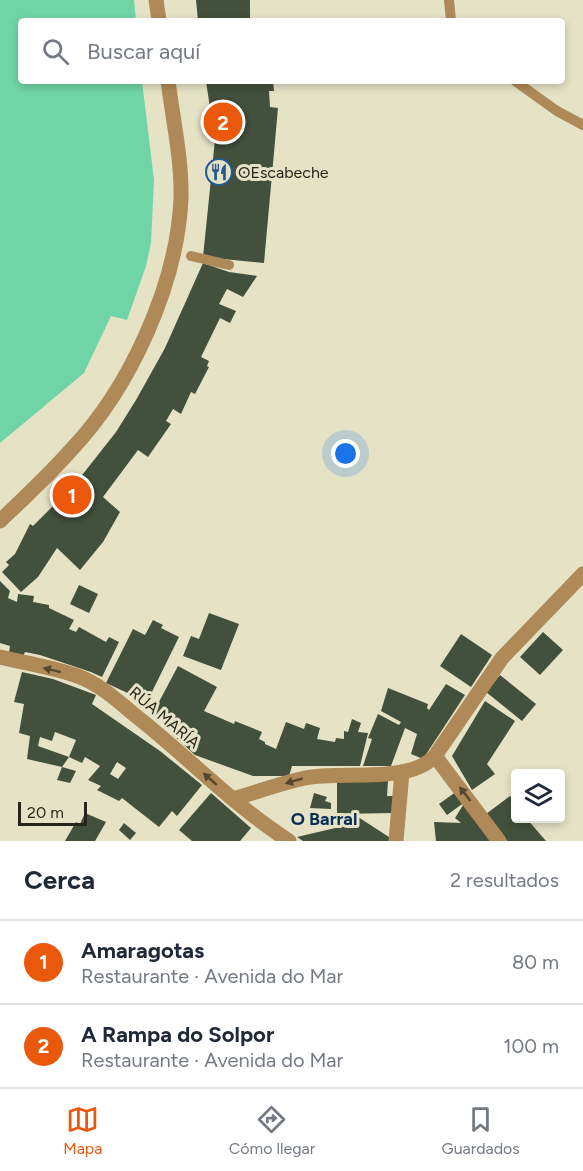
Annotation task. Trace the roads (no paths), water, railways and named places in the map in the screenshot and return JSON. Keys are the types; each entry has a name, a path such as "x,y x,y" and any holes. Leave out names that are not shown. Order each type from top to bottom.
{"street":[{"path":"156,0 159,18"},
{"path":"0,521 72,450 96,420 132,362 162,297 177,238 181,199 168,84"},
{"path":"233,800 306,778 402,772 429,763 502,658 583,574"},
{"name":"RÚA MARÍA","path":"0,657 80,677 105,691 158,733 233,800 289,841"},
{"path":"435,756 499,841"},
{"path":"396,841 402,772"}],"lane":[{"path":"449,0 451,18"},
{"path":"519,84 557,111 583,125"},
{"path":"191,256 229,265"}],"place":[{"name":"A Rampa do Solpor","path":"223,122"},
{"name":"OEscabeche","path":"219,172"},
{"name":"Amaragotas","path":"72,495"}],"district":[{"name":"O Barral","path":"324,819"}]}
